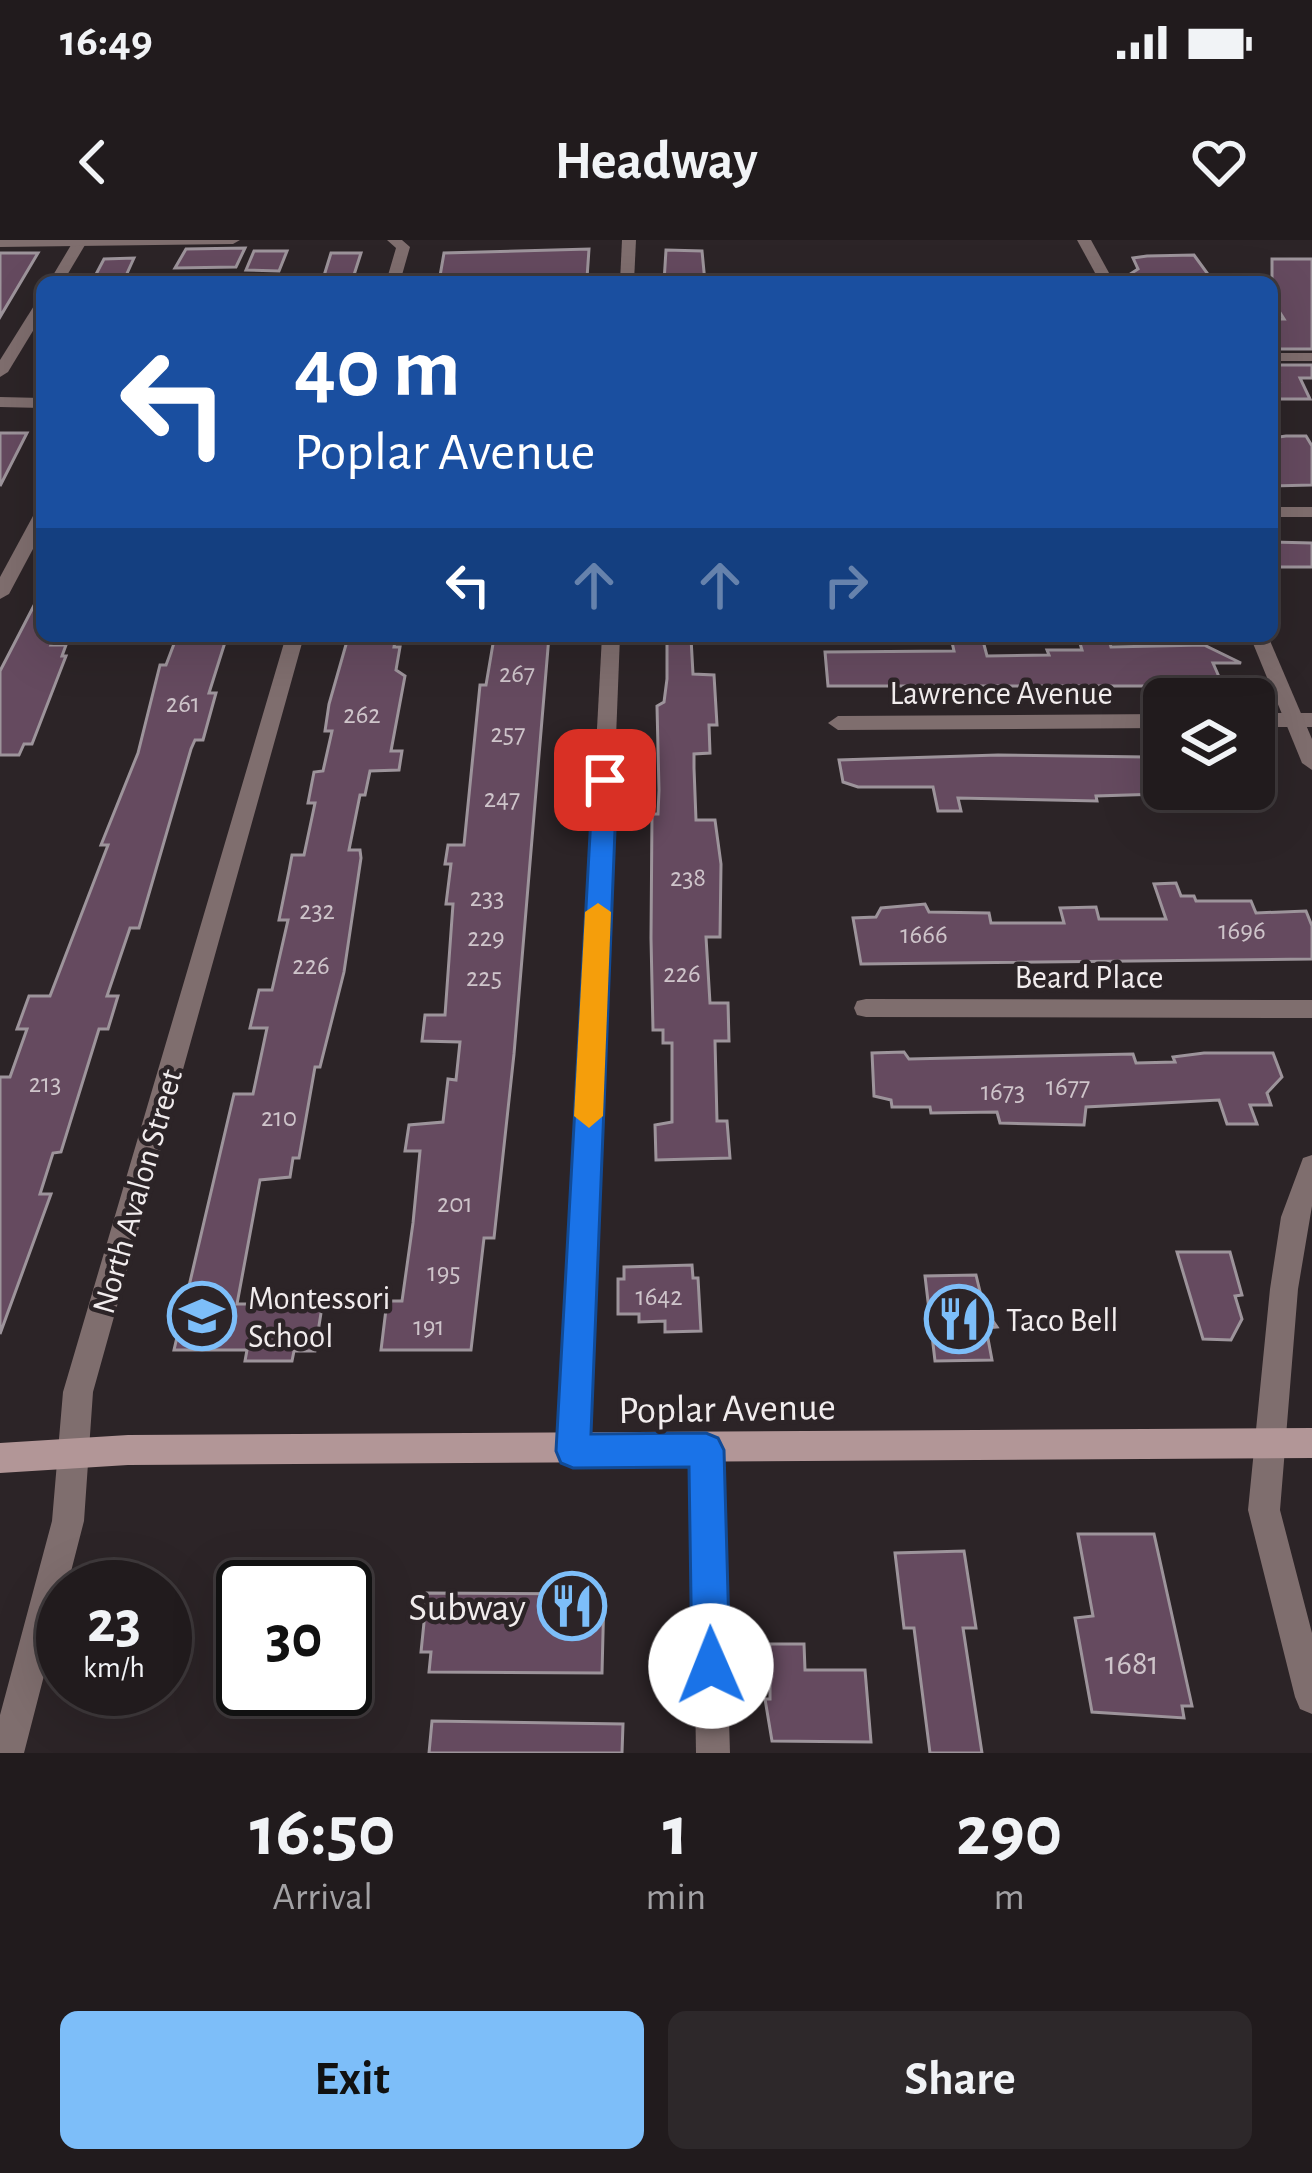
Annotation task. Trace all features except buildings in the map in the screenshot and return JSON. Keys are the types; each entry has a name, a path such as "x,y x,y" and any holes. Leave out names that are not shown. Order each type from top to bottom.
{"main road":[{"name":"Poplar Avenue","path":"0,1458 1312,1443"}],"street":[{"path":"0,243 232,240"},
{"path":"394,240 403,247 395,276"},
{"path":"627,276 629,240"},
{"path":"1084,240 1104,276"},
{"path":"60,276 81,241"},
{"path":"0,372 36,314"},
{"path":"17,345 36,345"},
{"path":"1278,357 1312,357"},
{"path":"0,402 36,403"},
{"path":"1278,512 1312,512"},
{"path":"0,594 36,527"},
{"name":"North Avalon Street","path":"7,1753 68,1521 78,1392 293,642"},
{"path":"573,1451 611,642"},
{"path":"1262,642 1303,720 1312,764"},
{"name":"Lawrence Avenue","path":"838,723 1143,721"},
{"name":"Beard Place","path":"866,1008 1312,1010"},
{"path":"1312,1166 1295,1217 1284,1289 1264,1510 1312,1697"},
{"path":"706,1450 712,1753"}],"slow traffic":[{"path":"589,1116 598,912"}],"place":[{"name":"Montessori School","path":"202,1316"},
{"name":"Taco Bell","path":"959,1319"},
{"name":"Subway","path":"572,1606"}],"route":[{"path":"605,780 573,1451 706,1450 711,1666"}]}
